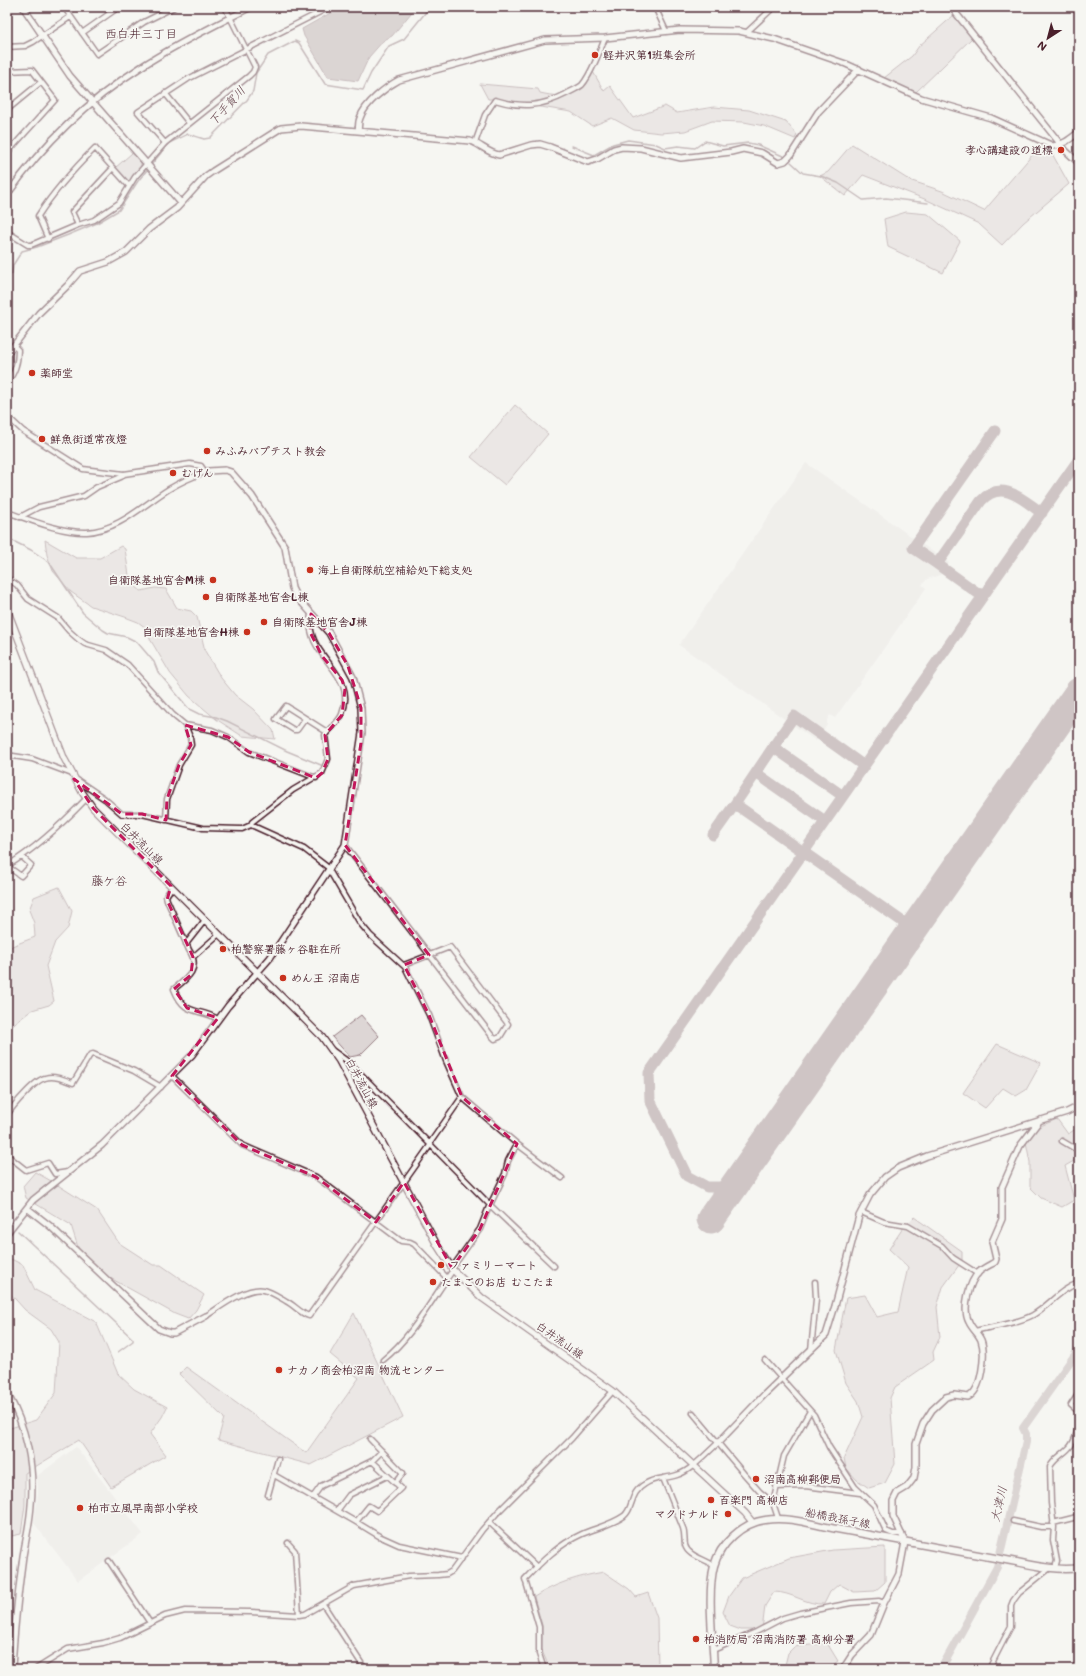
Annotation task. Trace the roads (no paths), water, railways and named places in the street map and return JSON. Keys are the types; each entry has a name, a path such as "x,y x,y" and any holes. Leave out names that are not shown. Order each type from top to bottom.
{"main road":[{"name":"白井流山線","path":"7,608 73,777 86,799 93,808 256,972 308,1022 332,1049 437,1246 453,1269 482,1298 613,1391 745,1513 753,1523"},
{"name":"船橋我孫子線","path":"714,1669 711,1588 714,1566 726,1543 753,1523 778,1518 1052,1568 1079,1568"}],"street":[{"path":"23,7 70,76 181,203"},
{"path":"64,7 96,54 144,22 174,7"},
{"path":"106,7 110,13"},
{"path":"82,33 119,7"},
{"path":"7,232 28,245 36,244 78,225 94,220 119,203 129,186 148,166 165,143 253,72 255,67 225,7"},
{"path":"7,195 42,151 92,102 141,66 185,40 251,7"},
{"path":"165,143 138,112 188,79 330,7"},
{"path":"655,7 666,31"},
{"path":"747,32 774,7"},
{"path":"951,7 1061,145 1079,163"},
{"path":"7,47 25,46 70,17"},
{"path":"358,131 360,118 371,102 380,92 399,80 545,40 605,38 666,31 691,30 747,32 774,39 859,69 920,98 991,118 1053,146 1061,145 1079,132"},
{"path":"476,143 485,115 494,100 507,104 528,106 555,100 582,85 599,54 605,38"},
{"path":"7,354 39,313 80,271 121,256 149,229 172,212 206,176 281,128 301,126 476,143 490,152 499,155 531,145 540,144 588,162 597,159 617,147 629,146 681,158 749,149 762,153 778,163 785,161 798,145 818,112 859,69"},
{"path":"7,71 32,70 55,100 7,153"},
{"path":"7,110 42,82"},
{"path":"165,93 189,123"},
{"path":"48,239 38,216 50,197 94,148 129,186"},
{"path":"78,225 72,212 113,168"},
{"path":"7,245 12,235"},
{"path":"7,382 16,367 18,360 18,350 14,346"},
{"path":"7,416 23,431 83,468 124,474 190,464 201,466 206,471"},
{"path":"7,512 62,529 86,532 99,530 118,523 185,480 206,471 225,470 231,472 252,496 285,547 292,588 296,596 329,633 348,666 357,688 361,708 362,733 345,845 270,958 256,972 218,1019 192,1055 172,1076 106,1141 36,1197 7,1233"},
{"path":"20,517 39,507 84,496 97,487 121,477 124,474"},
{"path":"7,578 17,585 28,599 58,618 68,631 78,639 85,644 106,650 128,665 173,715 185,725 190,737 191,745 179,765 170,788 167,799 166,820"},
{"path":"251,826 252,822 293,790 316,778 322,773 328,759 325,735 342,715 345,705 345,689 342,680 322,656 310,632 309,623 311,614"},
{"path":"305,719 297,730 294,730 276,719 286,706 327,732"},
{"path":"185,725 212,730 228,737 249,752 316,778"},
{"path":"7,755 32,759 73,777 105,799 122,814 142,814 203,828 242,829 251,826 304,849 330,869 360,923 370,935 404,965 429,1014 446,1061 462,1096 517,1144 562,1178"},
{"path":"22,857 31,866 21,876 7,866 22,857 70,816 86,799"},
{"path":"345,845 429,955 492,1036 495,1039 500,1038 508,1024 450,947 429,955 404,965"},
{"path":"172,887 166,896 166,900 186,944 194,957 191,975 174,989 178,1000 187,1008 218,1019"},
{"path":"186,944 205,920"},
{"path":"194,957 219,934"},
{"path":"332,1049 350,1063 490,1205 554,1266"},
{"path":"7,1116 18,1102 42,1079 47,1077 57,1078 73,1083 90,1055 93,1054 134,1071 161,1087"},
{"path":"172,1076 242,1145 316,1177 401,1241 414,1244 447,1278"},
{"path":"27,1208 50,1226 159,1329 170,1333 174,1332 206,1316 246,1292 255,1289 270,1292 290,1303 303,1314 309,1316 404,1182 462,1096"},
{"path":"544,1669 539,1654 539,1627 525,1579 547,1556 572,1539 605,1526 624,1516 629,1510 633,1495 638,1489 654,1479 682,1473 693,1465 718,1443 781,1378 826,1335 861,1212 876,1186 898,1168 927,1156 1067,1112 1079,1106"},
{"path":"843,1669 852,1655 871,1635 884,1603 899,1574 905,1542 893,1516 893,1502 897,1493 907,1487 914,1478 916,1467 916,1444 923,1424 932,1410 946,1397 954,1395 968,1397 975,1393 979,1384 983,1349 982,1342 968,1322 966,1310 970,1289 978,1274 995,1262 996,1259 992,1242 1002,1219 1002,1187 1020,1146 1040,1120"},
{"path":"1062,1141 1079,1152"},
{"path":"383,1360 404,1339 480,1229 505,1174 508,1161 517,1144"},
{"path":"7,1155 26,1170 48,1163 55,1174 69,1172"},
{"path":"861,1212 884,1222 908,1226 942,1246 953,1258 978,1274"},
{"path":"811,1350 816,1299 815,1282"},
{"path":"975,1331 1025,1319 1040,1310 1066,1288 1079,1283"},
{"path":"765,1360 814,1414 829,1447 855,1487 874,1505 888,1533 902,1534"},
{"path":"36,1669 68,1649 114,1639 166,1616 185,1611 299,1615 323,1604 354,1586 409,1576 446,1574 452,1570 462,1558 489,1522 572,1438 613,1391"},
{"path":"7,1393 25,1437 30,1459 32,1479 32,1505 14,1636 12,1669"},
{"path":"989,1669 1011,1626 1011,1606 1013,1601 1019,1593 1052,1568 1057,1561 1053,1546 1054,1525 1051,1503 1050,1467 1052,1462 1070,1447 1075,1439 1079,1412 1071,1405 1079,1393"},
{"path":"778,1518 773,1503 784,1456 810,1411"},
{"path":"694,1412 718,1443 760,1492 773,1503"},
{"path":"370,1439 403,1473 395,1483"},
{"path":"313,1498 321,1486 372,1461 382,1451"},
{"path":"268,1495 278,1459"},
{"path":"356,1522 369,1506 377,1511 401,1488 372,1461"},
{"path":"274,1475 379,1536 399,1545 462,1558"},
{"path":"337,1511 349,1495 387,1476"},
{"path":"663,1478 683,1528 685,1535 685,1546 691,1553 714,1566"},
{"path":"776,1487 805,1486 860,1493"},
{"path":"1013,1521 1041,1527 1054,1525 1079,1515"},
{"path":"489,1522 537,1567"},
{"path":"288,1543 295,1551 299,1615"},
{"path":"109,1560 150,1623"},
{"path":"714,1650 756,1632 783,1618 800,1613 851,1603 879,1601 884,1603"},
{"path":"323,1604 365,1669"}],"waterway":[{"name":"下手賀川","path":"7,276 12,274 13,265 22,251 37,247 97,223 119,210 138,181 169,143 188,134 204,139 210,138 247,100 253,91 256,73 268,55 295,41 299,43 325,84 363,90 371,73 389,46 404,39 430,7"},
{"path":"572,146 594,155 613,144 628,140 656,144 665,148 678,146 695,148 705,141 723,146 748,143 758,145 785,157"},
{"path":"791,162 803,173 821,176 838,183 863,200 886,198 928,203"},
{"path":"7,538 31,550 49,562 83,613 103,630 108,633 127,637 137,642 154,662 158,672 189,709 199,714 216,717 227,721 287,751 321,765"},
{"path":"18,1231 133,1339 133,1341 118,1352"},
{"name":"大津川","path":"941,1669 997,1567 1026,1442 1026,1434 1023,1428 1079,1349"}],"place":[{"name":"軽井沢第1班集会所","path":"595,55"},
{"name":"孝心講建設の道標","path":"1061,150"},
{"name":"薬師堂","path":"32,373"},
{"name":"鮮魚街道常夜燈","path":"42,439"},
{"name":"みふみバプテスト教会","path":"207,451"},
{"name":"むげん","path":"173,473"},
{"name":"海上自衛隊航空補給処下総支処","path":"310,570"},
{"name":"自衛隊基地官舎M棟","path":"213,580"},
{"name":"自衛隊基地官舎L棟","path":"206,597"},
{"name":"自衛隊基地官舎J棟","path":"264,622"},
{"name":"自衛隊基地官舎H棟","path":"247,632"},
{"name":"柏警察署藤ヶ谷駐在所","path":"223,949"},
{"name":"めん王 沼南店","path":"283,978"},
{"name":"ファミリーマート","path":"441,1265"},
{"name":"たまごのお店 むこたま","path":"433,1282"},
{"name":"ナカノ商会柏沼南 物流センター","path":"279,1370"},
{"name":"沼南高柳郵便局","path":"756,1479"},
{"name":"百楽門 高柳店","path":"711,1500"},
{"name":"柏市立風早南部小学校","path":"80,1508"},
{"name":"マクドナルド","path":"728,1514"},
{"name":"柏消防局 沼南消防署 高柳分署","path":"696,1639"}],"district":[{"name":"西白井三丁目","path":"141,34"},
{"name":"藤ケ谷","path":"109,881"}]}
